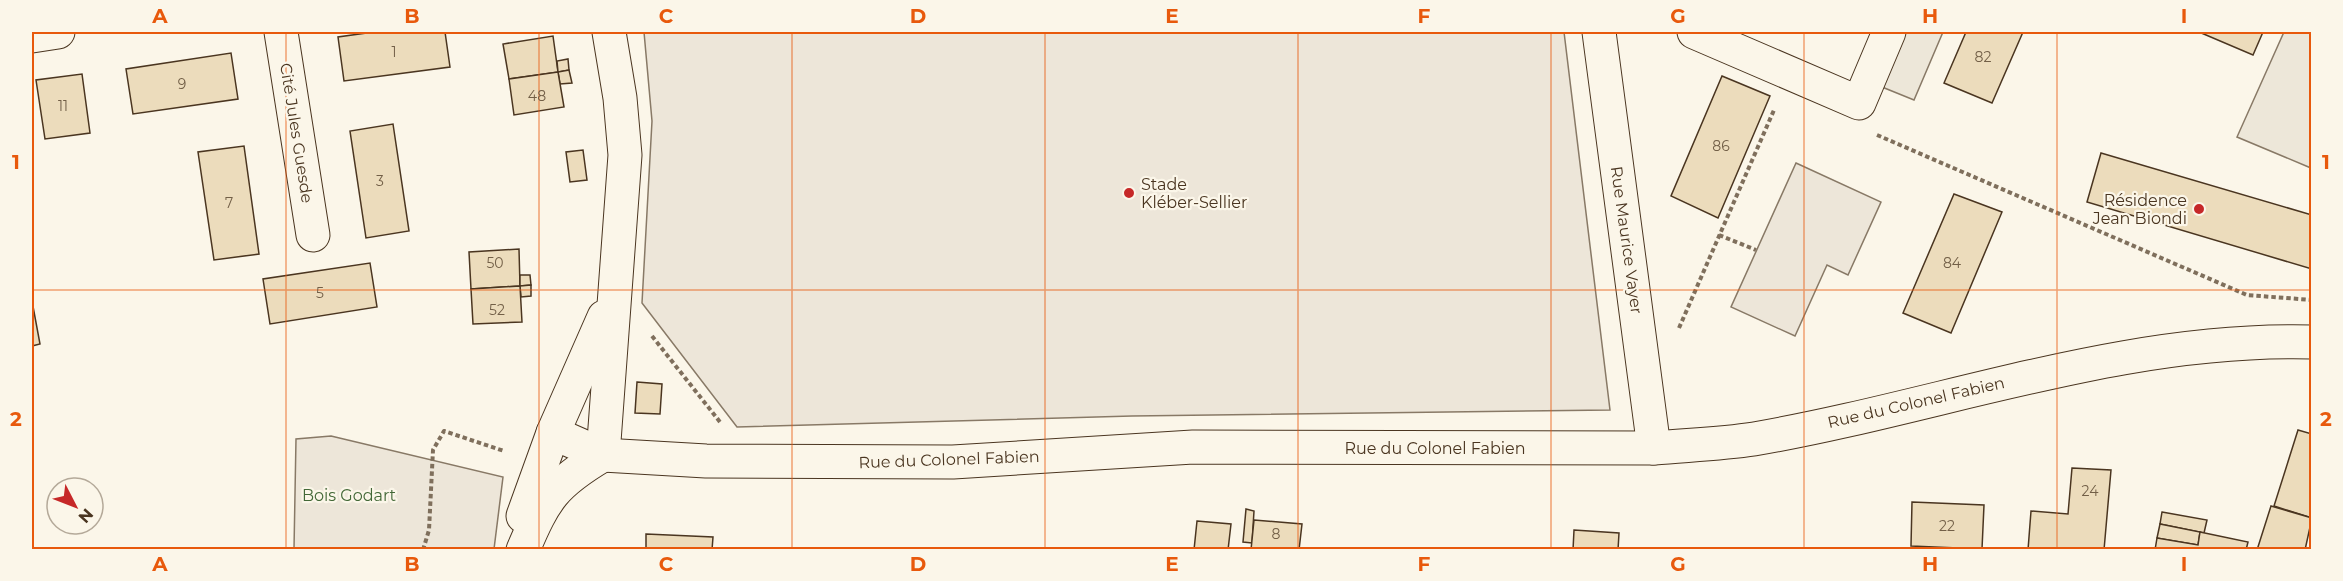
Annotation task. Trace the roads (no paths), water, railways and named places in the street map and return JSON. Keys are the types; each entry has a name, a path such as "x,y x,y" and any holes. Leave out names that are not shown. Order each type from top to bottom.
{"street":[{"path":"32,36 58,32"},
{"name":"Cité Jules Guesde","path":"282,32 314,235"},
{"path":"523,549 541,509 554,490 574,472 603,455 625,155 620,98 609,32"},
{"name":"Rue Maurice Vayer","path":"1599,32 1654,448"},
{"path":"1695,32 1859,103 1889,32"},
{"path":"517,549 526,505 553,433 614,299"},
{"name":"Rue du Colonel Fabien","path":"553,433 603,455 706,461 953,462 1193,447 1654,448 1720,443 1772,435 2108,360 2226,346 2312,342"}],"place":[{"name":"Stade Kléber-Sellier","path":"1129,193"},
{"name":"Résidence Jean Biondi","path":"2199,209"}],"park label":[{"name":"Bois Godart","path":"349,495"}]}
